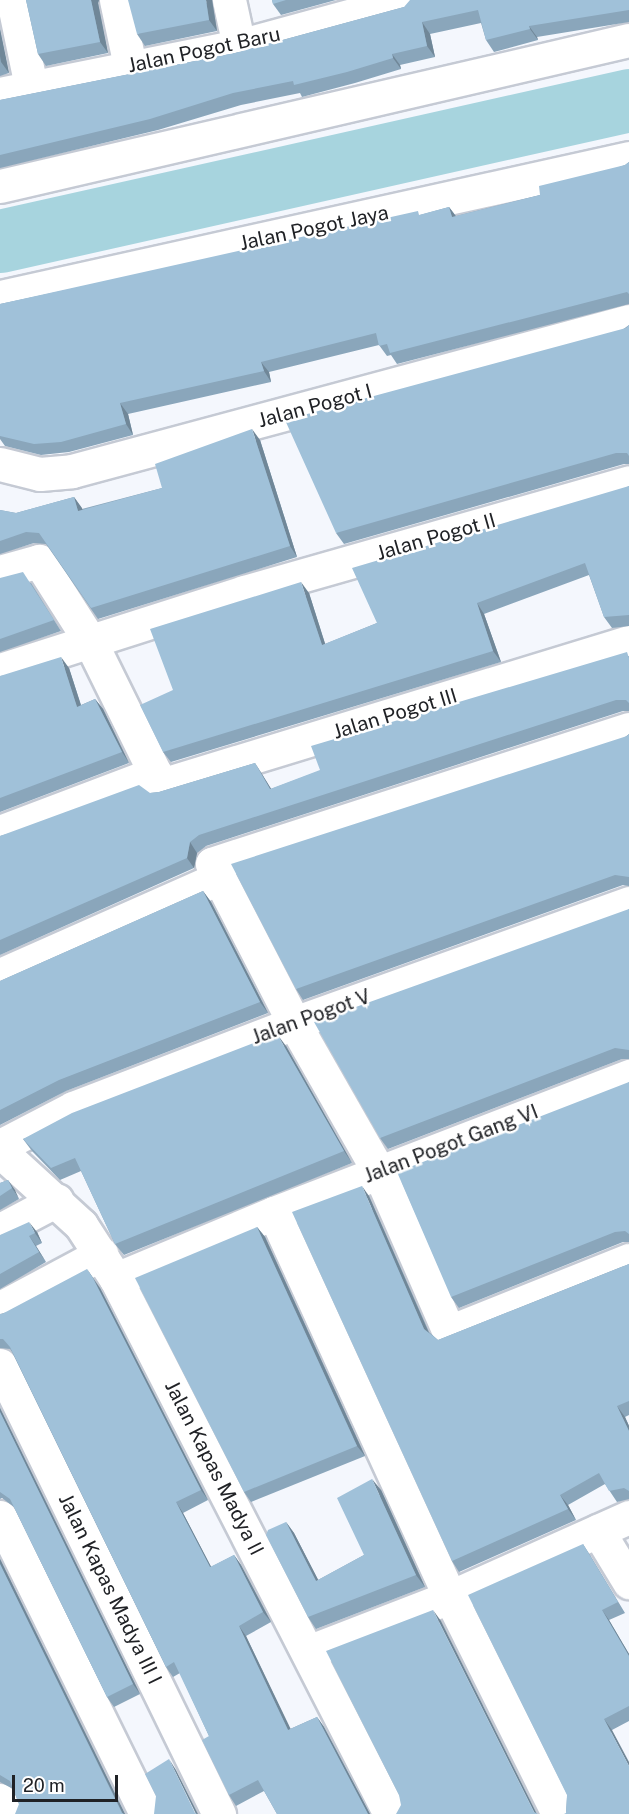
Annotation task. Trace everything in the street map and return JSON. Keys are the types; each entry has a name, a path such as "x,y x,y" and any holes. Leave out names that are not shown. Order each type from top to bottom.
{"street":[{"path":"13,0 31,86"},
{"path":"116,0 130,66"},
{"path":"229,0 239,46"},
{"name":"Jalan Pogot Baru","path":"0,94 130,66 239,46 407,0"},
{"path":"0,186 629,40"},
{"name":"Jalan Pogot Jaya","path":"0,297 629,158"},
{"name":"Jalan Pogot I","path":"0,464 40,474 72,471 629,321"},
{"name":"Jalan Pogot II","path":"0,670 244,591 629,482"},
{"path":"0,572 39,561 90,641 158,779"},
{"name":"Jalan Pogot III","path":"0,832 158,779 629,642"},
{"path":"629,729 212,864 294,1023 379,1172 447,1330 456,1333 629,1260"},
{"path":"0,975 219,878"},
{"name":"Jalan Pogot V","path":"0,1149 73,1107 294,1023 629,903"},
{"name":"Jalan Pogot Gang VI","path":"0,1308 108,1267 274,1212 629,1076"},
{"name":"Jalan Kapas Madya II","path":"0,1149 57,1200 108,1267 390,1814"},
{"path":"13,1223 57,1200"},
{"path":"274,1212 450,1597 558,1814"},
{"name":"Jalan Kapas Madya III I","path":"0,1365 219,1814"},
{"path":"0,1517 146,1814"},
{"path":"308,1652 450,1597 629,1517"},
{"path":"598,1531 629,1582"},
{"path":"0,1800 7,1814"}],"building":[{"path":"26,0 91,0 100,42 38,54"},
{"path":"128,0 206,0 209,20 137,34"},
{"path":"272,0 286,0 273,4"},
{"path":"410,0 629,0 629,10 529,26 530,29 486,40 478,10 422,22 427,46 392,54 393,58 294,85 293,81 233,93 150,119 0,155 0,100 235,53 404,7"},
{"path":"629,162 629,294 627,292 390,353 387,344 379,346 376,333 261,362 264,371 120,403 126,424 61,442 34,444 0,436 0,304 418,211 419,215 449,207 452,217 540,195 539,186 625,165"},
{"path":"629,325 629,456 627,453 616,453 336,533 285,420 626,328"},
{"path":"252,429 290,546 91,608 39,533 26,532 0,541 0,510 16,513 74,497 78,511 162,488 155,464"},
{"path":"629,486 629,615 604,617 585,563 477,603 493,651 163,752 140,705 173,690 150,629 301,582 322,645 377,623 352,568"},
{"path":"23,572 54,620 0,639 0,578"},
{"path":"627,652 629,703 626,700 616,700 199,835 190,842 187,858 0,940 0,836 139,785 150,793 159,792 255,763 270,789 320,770 311,746"},
{"path":"61,657 77,707 95,699 122,752 0,798 0,676"},
{"path":"629,734 629,877 615,875 296,989 231,864"},
{"path":"203,891 260,1002 59,1080 0,1110 0,981"},
{"path":"629,909 629,1050 615,1048 380,1138 314,1022"},
{"path":"277,1034 344,1151 115,1244 75,1158 51,1168 23,1139 72,1113"},
{"path":"629,1082 629,1234 625,1231 615,1232 451,1297 397,1172"},
{"path":"8,1180 12,1188 0,1196 0,1183"},
{"path":"362,1186 424,1329 438,1340 629,1264 629,1401 617,1406 629,1431 629,1491 624,1488 609,1491 599,1473 560,1495 568,1509 452,1561 292,1212"},
{"path":"29,1222 35,1233 29,1236 39,1252 0,1274 0,1235"},
{"path":"257,1227 357,1446 244,1492 135,1278"},
{"path":"87,1269 201,1490 176,1502 210,1567 234,1555 263,1612 239,1626 288,1730 317,1717 368,1814 277,1814 258,1780 229,1795 202,1740 209,1736 174,1662 166,1667 10,1347 3,1339 0,1339 0,1314"},
{"path":"0,1412 133,1684 107,1697 10,1499 0,1492"},
{"path":"372,1479 416,1575 308,1617 266,1535 268,1530 286,1522 316,1581 364,1555 337,1498"},
{"path":"583,1544 618,1602 602,1610 629,1656 629,1706 604,1719 629,1766 629,1814 564,1814 566,1813 567,1795 468,1595"},
{"path":"0,1564 124,1814 15,1814 19,1804 10,1781 0,1775"},
{"path":"433,1610 534,1812 538,1814 396,1814 401,1805 399,1795 326,1651"},
{"path":"169,1759 197,1814 154,1814 156,1796 145,1774"}],"waterway":[{"path":"0,241 629,100"}]}
